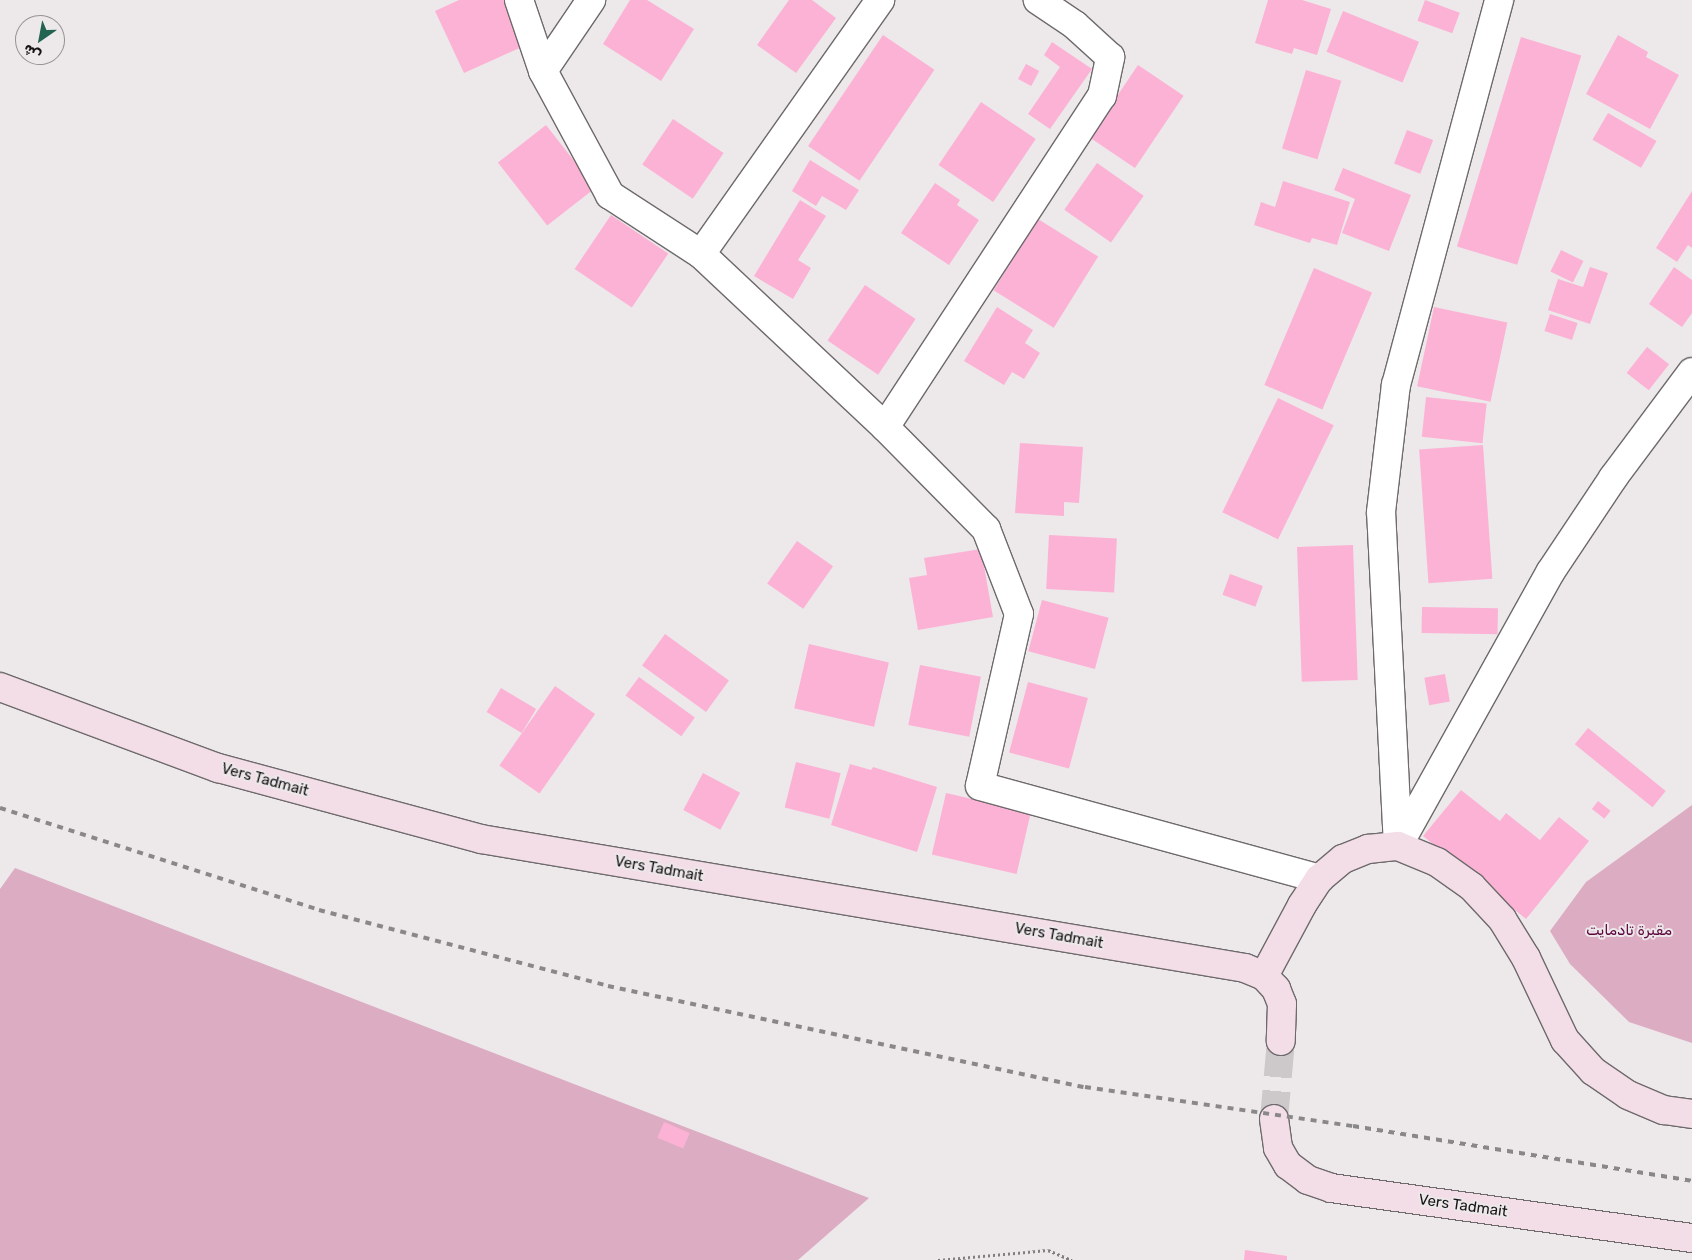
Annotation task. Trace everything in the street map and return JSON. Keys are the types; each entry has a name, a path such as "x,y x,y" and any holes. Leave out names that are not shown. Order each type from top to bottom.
{"main road":[{"name":"Vers Tadmait","path":"0,687 218,768 481,839 1245,968 1264,976"},
{"path":"1280,1041 1282,1004 1276,989 1264,976 1302,905 1319,880 1343,859 1368,849 1398,846 1437,862 1472,886 1502,919 1526,958 1565,1040 1593,1071 1628,1095 1664,1110 1692,1114"},
{"name":"Vers Tadmait","path":"1274,1119 1278,1148 1288,1165 1308,1180 1331,1188 1692,1238"}],"street":[{"path":"518,0 543,71 610,195 701,254 885,427 986,529 1019,614 980,786 1319,880"},
{"path":"543,71 591,0"},
{"path":"701,254 880,0"},
{"path":"885,427 1102,96 1110,57 1074,25 1038,0"},
{"path":"1398,846 1381,512 1395,395 1500,0"},
{"path":"1398,846 1551,572 1613,478 1692,372"}],"path":[{"path":"938,1260 1048,1250 1072,1260"}],"green space":[{"name":"مقبرة تادمايت","path":"1692,805 1692,1043 1629,1022 1570,964 1550,931 1586,882"},
{"path":"15,868 869,1198 798,1260 0,1260 0,889"}],"building":[{"path":"459,0 505,0 526,45 464,73 435,11"},
{"path":"630,0 647,0 694,29 661,81 603,44"},
{"path":"789,0 812,0 836,18 796,73 757,45"},
{"path":"1268,0 1302,0 1331,9 1317,55 1294,48 1292,54 1255,43"},
{"path":"1425,0 1460,13 1452,33 1417,21"},
{"path":"1343,11 1419,42 1403,83 1327,52"},
{"path":"883,35 934,70 859,181 808,146"},
{"path":"1618,35 1648,52 1646,57 1679,75 1650,129 1586,94"},
{"path":"1521,37 1581,55 1517,265 1457,246"},
{"path":"1052,42 1092,69 1050,129 1028,114 1060,67 1044,55"},
{"path":"1026,64 1039,71 1031,86 1018,79"},
{"path":"1138,65 1184,96 1135,168 1089,137"},
{"path":"1306,70 1341,81 1317,159 1282,148"},
{"path":"981,102 1036,139 993,202 939,165"},
{"path":"1608,113 1656,141 1641,168 1592,140"},
{"path":"673,119 724,153 693,199 642,165"},
{"path":"546,125 595,188 547,226 498,163"},
{"path":"1407,130 1433,140 1420,174 1394,164"},
{"path":"810,160 859,190 846,210 822,196 816,206 792,191"},
{"path":"1097,163 1144,196 1111,242 1064,210"},
{"path":"1343,168 1411,195 1389,251 1342,233 1355,199 1334,190"},
{"path":"1283,181 1350,202 1337,245 1312,238 1310,243 1254,225 1261,202 1275,207"},
{"path":"935,183 960,200 957,205 979,220 949,265 901,233"},
{"path":"1692,191 1692,248 1688,245 1677,262 1656,248"},
{"path":"800,200 826,216 798,260 811,268 793,299 754,276"},
{"path":"611,215 668,254 632,307 575,269"},
{"path":"1038,219 1098,257 1054,328 993,290"},
{"path":"1561,250 1583,261 1573,283 1550,272"},
{"path":"1590,267 1608,273 1590,324 1548,310 1558,279 1583,287"},
{"path":"1674,267 1692,280 1692,313 1682,327 1649,304"},
{"path":"1314,268 1372,293 1322,410 1264,385"},
{"path":"865,285 916,319 878,375 828,341"},
{"path":"997,307 1033,330 1025,343 1040,353 1024,379 1012,372 1004,385 964,361"},
{"path":"1434,307 1507,323 1491,402 1417,386"},
{"path":"1550,314 1578,323 1572,340 1544,331"},
{"path":"1647,347 1669,364 1649,390 1627,373"},
{"path":"1426,397 1487,403 1482,443 1422,437"},
{"path":"1278,398 1334,425 1278,539 1222,512"},
{"path":"1020,443 1083,447 1079,503 1064,502 1064,516 1015,513"},
{"path":"1483,445 1492,579 1429,583 1419,449"},
{"path":"1049,535 1117,539 1114,592 1046,589"},
{"path":"797,541 833,566 803,609 767,584"},
{"path":"1353,545 1358,680 1302,682 1297,547"},
{"path":"981,549 993,617 918,630 909,578 927,575 924,558"},
{"path":"1230,574 1263,586 1255,607 1222,595"},
{"path":"1042,600 1109,618 1095,669 1028,651"},
{"path":"1422,607 1498,608 1498,634 1422,633"},
{"path":"665,634 729,680 706,712 642,666"},
{"path":"809,644 889,662 874,727 794,708"},
{"path":"920,665 981,677 969,737 908,725"},
{"path":"1445,674 1450,702 1429,705 1424,678"},
{"path":"639,677 695,718 681,736 625,696"},
{"path":"1028,682 1088,698 1069,769 1009,753"},
{"path":"555,686 595,714 540,794 499,765"},
{"path":"501,688 536,709 522,733 487,712"},
{"path":"1588,728 1666,791 1652,807 1575,744"},
{"path":"796,762 841,773 829,819 785,808"},
{"path":"850,764 871,770 873,767 937,787 917,852 831,825"},
{"path":"703,773 740,793 720,830 683,810"},
{"path":"1461,790 1500,821 1506,813 1540,840 1559,817 1589,841 1526,919 1423,836"},
{"path":"946,793 1031,813 1017,874 932,854"},
{"path":"1598,801 1611,811 1604,819 1592,809"},
{"path":"664,1122 690,1133 683,1149 657,1138"},
{"path":"1245,1250 1287,1256 1287,1260 1244,1260"}],"tunnel":[{"path":"1274,1119 1281,1041"}],"railway":[{"path":"0,808 319,910 608,986 1085,1087 1353,1126 1692,1181"}]}
